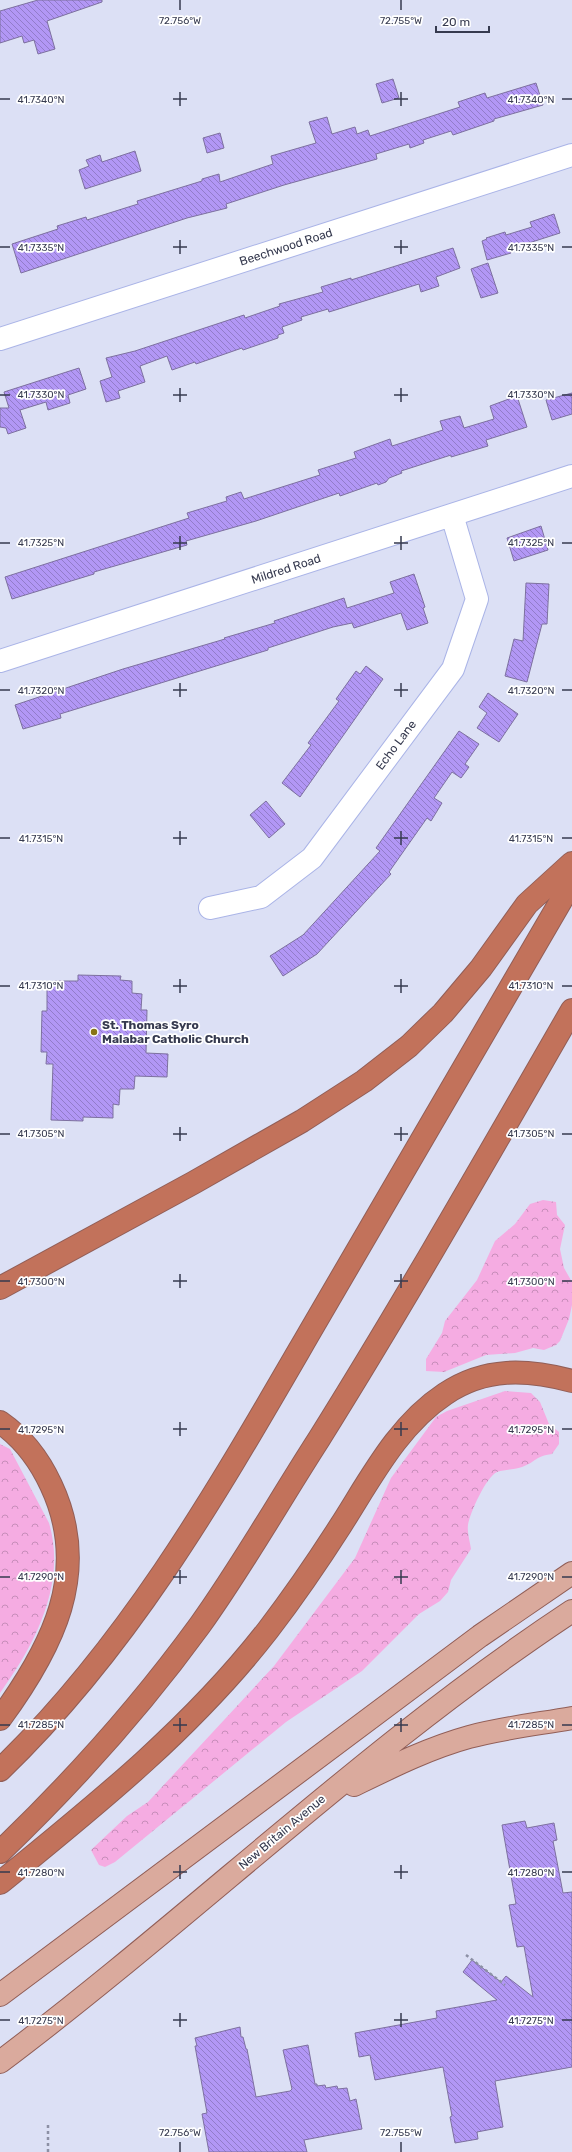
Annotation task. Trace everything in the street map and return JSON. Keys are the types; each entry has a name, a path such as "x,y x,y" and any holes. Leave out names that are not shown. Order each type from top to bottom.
{"highway":[{"path":"0,1288 200,1179 302,1121 364,1081 408,1046 443,1013 481,968 527,904 572,863"},
{"path":"0,1770 47,1721 97,1664 140,1608 175,1557 294,1359 572,882"},
{"path":"0,1852 49,1802 132,1711 177,1655 224,1590 408,1294 572,1010"},
{"path":"0,1882 146,1762 179,1731 225,1682 294,1595 389,1451 426,1409 458,1386 478,1377 497,1373 529,1372 572,1381"},
{"path":"0,1422 27,1445 49,1479 64,1522 69,1561 65,1590 52,1634 33,1673 0,1720"}],"main road":[{"path":"0,1995 480,1636 572,1573"},
{"name":"New Britain Avenue","path":"0,2062 106,1978 317,1804 443,1704 572,1611"},
{"path":"317,1804 404,1761 457,1740 572,1718"}],"street":[{"name":"Beechwood Road","path":"0,338 572,155"},
{"name":"Mildred Road","path":"0,661 572,476"},
{"name":"Echo Lane","path":"210,908 261,897 312,858 453,669 477,599 452,515"}],"path":[{"path":"466,1956 505,1985"},
{"path":"48,2125 48,2152"}],"green space":[{"path":"543,1200 556,1202 557,1215 565,1225 560,1249 564,1268 572,1282 572,1305 569,1319 560,1341 556,1345 544,1350 533,1348 515,1353 486,1355 444,1372 426,1371 426,1359 442,1333 445,1321 477,1280 495,1241 515,1224 530,1204"},
{"path":"505,1391 531,1393 540,1402 549,1424 559,1432 559,1444 552,1454 542,1456 527,1465 516,1469 497,1472 488,1481 475,1504 469,1519 468,1531 471,1549 451,1580 448,1592 440,1601 419,1614 362,1671 286,1722 115,1862 105,1867 99,1865 91,1850 127,1816 148,1802 274,1666 355,1558 391,1478 436,1417 447,1411"},
{"path":"0,1444 10,1449 49,1523 53,1546 54,1568 51,1590 36,1634 25,1655 0,1693"}],"building":[{"path":"38,0 102,0 102,2 47,21 55,49 38,54 34,40 24,43 22,36 0,43 0,11"},
{"path":"393,79 399,98 382,103 376,84"},
{"path":"536,83 543,105 494,119 494,121 453,135 451,131 423,140 424,143 410,148 409,144 376,154 377,159 284,185 226,204 227,208 187,218 21,273 12,244 58,229 57,226 86,217 87,220 138,204 137,201 202,181 202,179 219,174 220,182 273,164 271,156 316,143 309,122 327,117 332,134 355,127 357,134 368,130 370,136 460,107 458,102 485,93 487,98"},
{"path":"220,133 224,148 207,153 203,138"},
{"path":"135,151 141,171 85,189 79,170 89,166 86,160 100,155 102,162"},
{"path":"554,214 560,233 510,249 511,253 487,260 482,241 487,239 486,238 505,232 506,235 532,227 530,222"},
{"path":"453,248 460,268 436,277 439,286 421,292 419,284 329,312 328,309 301,317 302,320 282,327 284,333 278,335 278,338 243,350 242,348 196,364 195,362 172,370 167,356 140,366 145,382 118,391 120,398 106,402 100,381 112,377 106,358 135,351 244,315 245,318 280,306 279,304 323,292 321,287 351,278 351,280"},
{"path":"488,263 498,293 481,298 471,269"},
{"path":"79,368 86,389 68,395 70,403 48,410 46,402 20,410 26,428 8,434 6,428 0,427 0,408 9,408 4,392"},
{"path":"572,393 572,414 552,420 546,400"},
{"path":"517,396 527,427 486,440 488,446 451,457 451,455 401,471 402,473 389,478 386,482 378,485 377,483 340,496 339,493 256,521 186,541 187,545 94,572 94,574 12,599 5,577 189,518 187,513 227,501 226,497 241,492 244,499 320,475 318,470 356,458 354,452 390,439 392,446 443,430 440,421 460,416 464,428 494,419 490,406"},
{"path":"541,526 548,550 514,561 507,538"},
{"path":"414,574 425,607 423,608 428,623 407,630 401,613 354,628 352,623 333,627 268,648 268,650 60,714 61,718 23,729 15,705 123,669 275,623 274,621 344,598 347,608 394,593 390,582"},
{"path":"526,583 549,584 547,624 542,624 527,682 505,676 514,639 523,641"},
{"path":"366,666 383,679 300,797 282,783 311,745 308,743 339,701 336,699 356,671 360,674"},
{"path":"488,693 518,714 499,742 477,728 487,713 479,707"},
{"path":"459,731 479,744 465,764 469,767 461,778 452,772 434,798 442,803 431,821 427,818 389,872 391,874 317,954 283,976 270,956 303,935 380,851 376,848"},
{"path":"266,801 285,824 269,838 250,815"},
{"name":"St. Thomas Syro Malabar Catholic Church","path":"78,975 121,976 120,980 132,981 132,993 142,994 141,1010 147,1010 146,1053 168,1054 167,1077 135,1076 134,1089 120,1089 119,1105 113,1104 113,1118 83,1117 83,1121 51,1120 53,1064 46,1064 47,1052 41,1052 42,1011 47,1011 47,988 51,984 55,981 78,981"},
{"path":"525,1821 527,1828 554,1823 557,1840 553,1841 563,1893 572,1892 572,2067 495,2081 503,2127 477,2132 478,2139 455,2143 450,2117 452,2116 443,2067 375,2080 370,2055 359,2057 355,2033 437,2018 436,2011 497,2000 463,1972 472,1960 501,1982 506,1976 533,1997 524,1946 517,1947 509,1905 516,1904 502,1825"},
{"path":"240,2027 241,2037 243,2037 247,2049 256,2097 290,2091 292,2089 283,2050 308,2045 315,2084 317,2084 317,2086 325,2085 326,2088 337,2086 338,2089 347,2088 350,2101 356,2099 362,2129 304,2140 307,2152 209,2152 202,2114 207,2113 195,2046 197,2046 195,2038"}],"place":[{"name":"St. Thomas Syro Malabar Catholic Church","path":"94,1032"}]}
